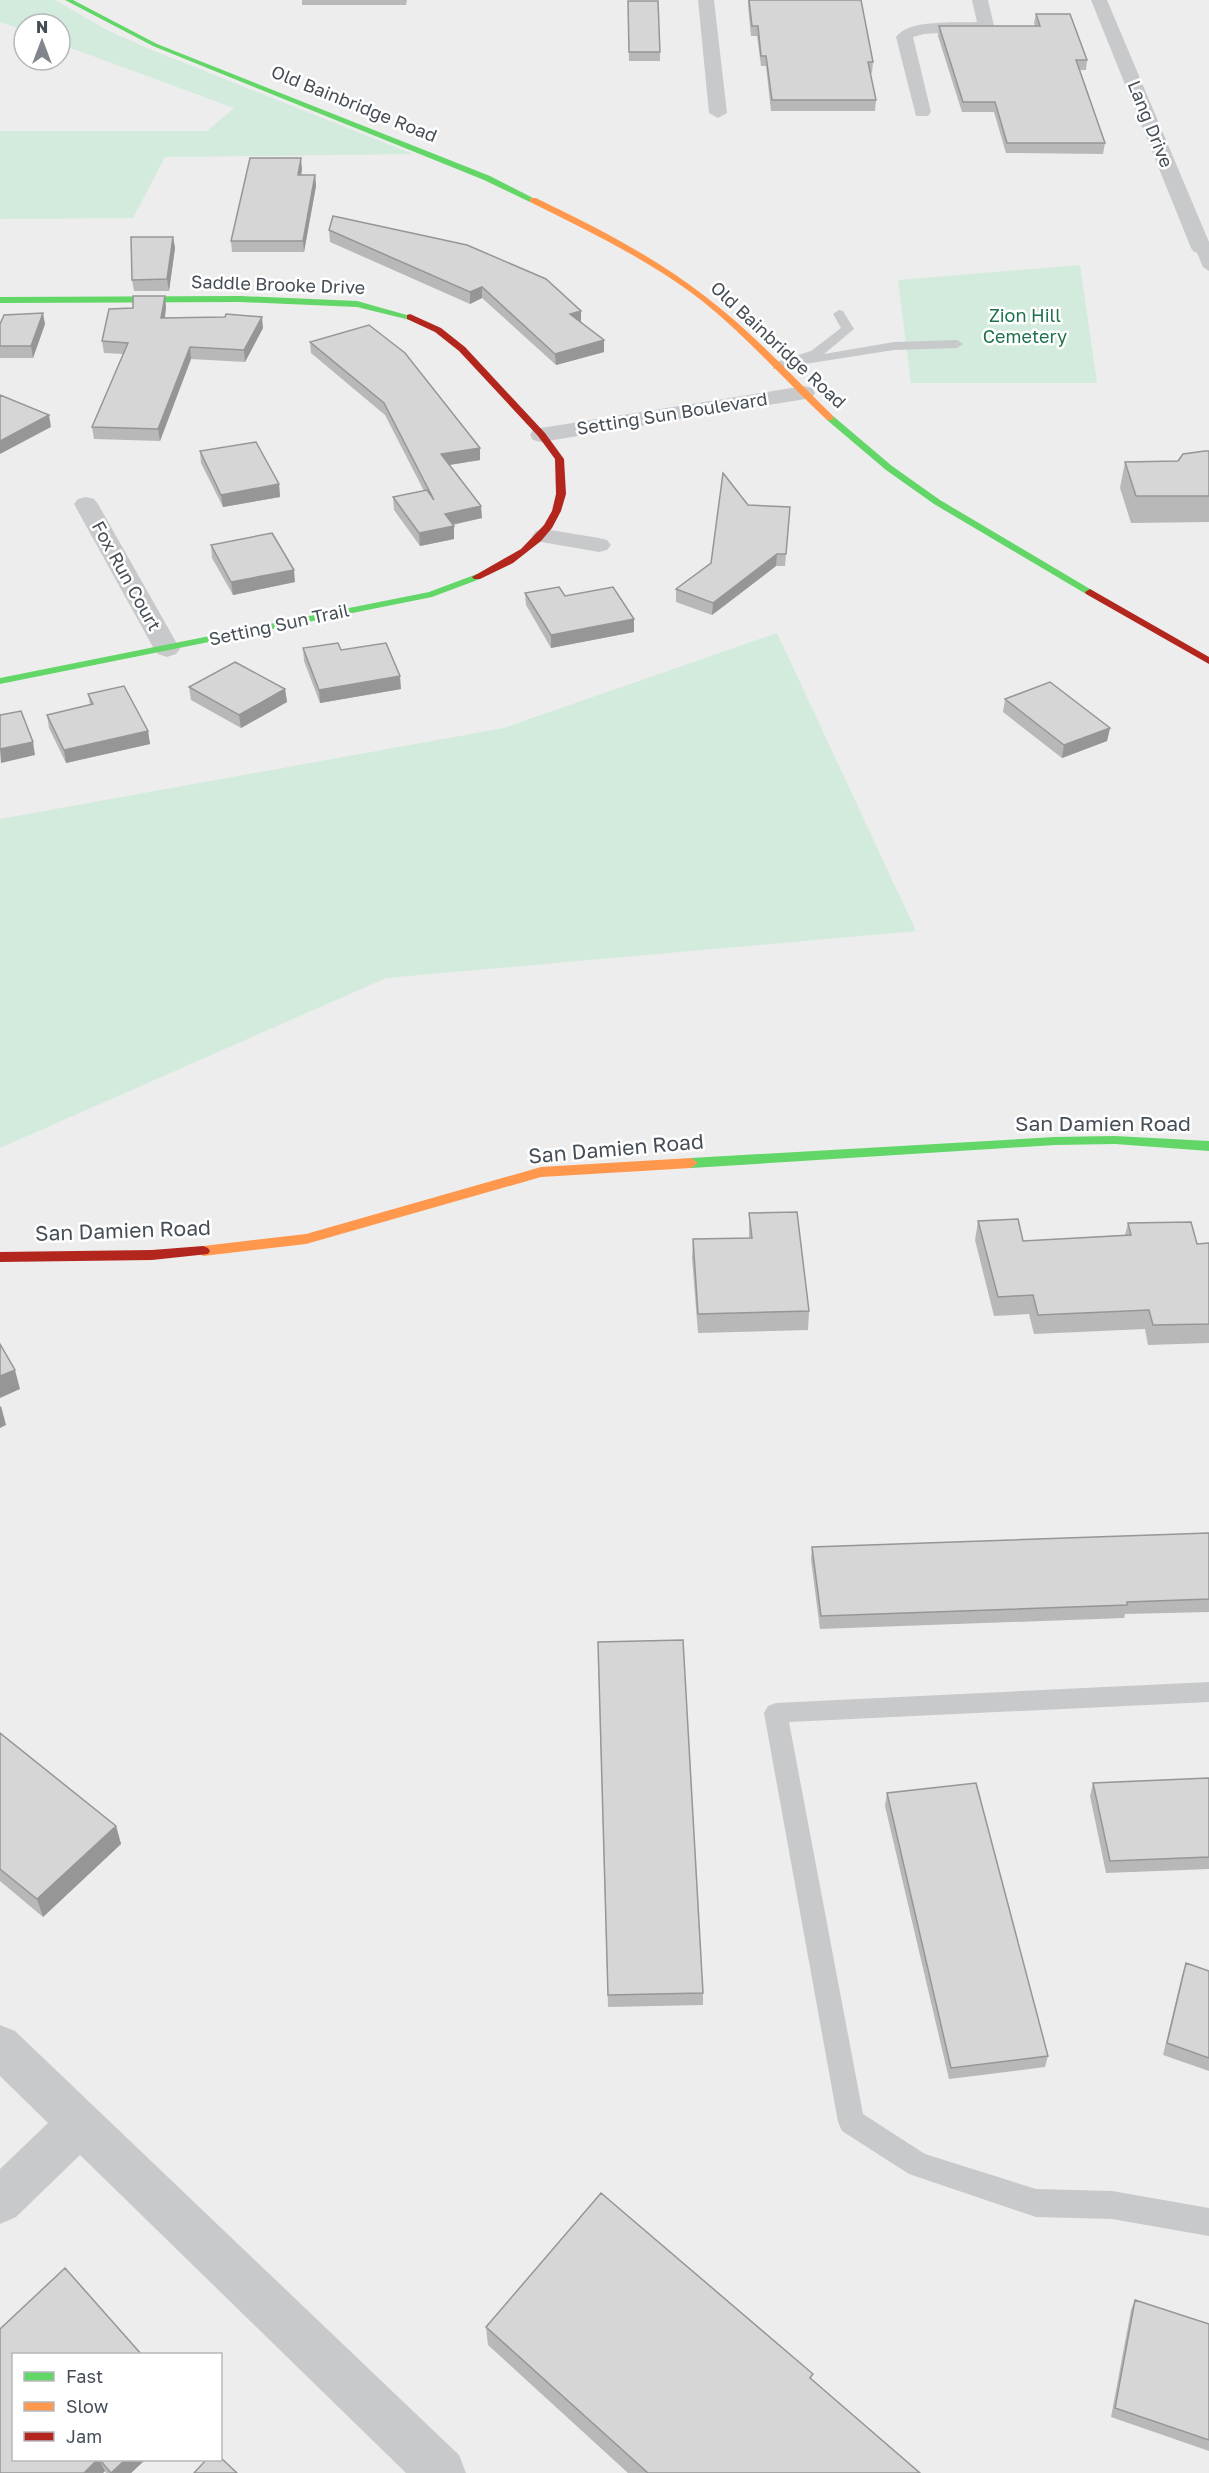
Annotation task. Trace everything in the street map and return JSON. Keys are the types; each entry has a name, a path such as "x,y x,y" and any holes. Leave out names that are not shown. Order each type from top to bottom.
{"street":[{"name":"Old Bainbridge Road","path":"68,0 116,27 155,45 404,142 573,218 623,244 687,287 740,330 804,393 889,468 998,540 1209,661"},
{"path":"706,0 718,113"},
{"path":"922,112 904,37 906,34 923,29 986,26 980,0"},
{"name":"Lang Drive","path":"1099,0 1205,248"},
{"name":"Saddle Brooke Drive","path":"0,300 240,299 322,301 381,308 425,322 464,348 541,435"},
{"name":"Setting Sun Boulevard","path":"541,435 804,393"},
{"name":"Setting Sun Trail","path":"0,681 432,594 495,570 544,536 553,524 563,499 564,477 559,458 541,435"},
{"name":"Fox Run Court","path":"86,504 167,649"},
{"path":"544,536 599,545"},
{"name":"San Damien Road","path":"0,1257 60,1254 170,1255 306,1239 541,1172 1055,1141 1115,1140 1209,1146"},
{"path":"0,2046 441,2473"},
{"path":"0,2201 80,2124"}],"lane":[{"path":"1205,248 1209,267"},
{"path":"808,360 848,329 839,314"},
{"path":"777,366 894,346 957,344"},
{"path":"1209,1692 776,1713 851,2122 918,2165 1036,2203 1112,2205 1209,2222"}],"green space":[{"path":"0,0 55,0 107,30 147,48 413,154 165,157 133,218 0,219 0,131 207,131 234,108 72,48 72,12 12,12 12,26 0,22"},
{"name":"Zion Hill Cemetery","path":"1080,265 1097,383 911,383 898,280"},
{"path":"777,633 916,931 386,978 0,1148 0,819 504,728"}],"building":[{"path":"749,0 861,0 873,62 868,62 876,100 772,100 766,56 761,56 758,26 752,26"},
{"path":"628,1 658,1 660,52 629,52"},
{"path":"1036,14 1070,14 1087,60 1076,60 1105,143 1007,143 995,102 963,102 939,26 1040,26"},
{"path":"250,158 301,158 298,175 315,175 303,241 231,241"},
{"path":"333,216 467,245 546,279 581,311 570,314 604,340 555,354 482,287 470,292 329,230"},
{"path":"131,237 173,237 167,279 132,280"},
{"path":"133,296 165,296 161,318 225,317 226,314 262,317 244,350 190,347 158,429 92,427 128,343 102,341 109,309 133,308"},
{"path":"43,313 31,346 0,346 0,324 4,315"},
{"path":"369,325 405,353 480,448 441,454 481,506 445,514 454,526 419,533 393,497 427,490 434,500 384,403 310,342"},
{"path":"0,395 49,415 0,441"},
{"path":"256,442 279,484 221,495 200,451"},
{"path":"1209,451 1209,496 1136,496 1125,462 1178,461 1183,454"},
{"path":"723,473 748,505 790,507 786,554 777,554 713,603 676,589 711,563"},
{"path":"272,533 294,570 231,582 211,545"},
{"path":"559,587 565,596 613,587 634,619 551,635 525,593"},
{"path":"338,643 341,650 386,643 400,676 319,690 303,648"},
{"path":"235,662 285,689 239,715 189,687"},
{"path":"1050,682 1110,728 1064,745 1005,699"},
{"path":"124,686 148,731 64,750 47,715 93,704 88,694"},
{"path":"21,711 33,742 0,749 0,715"},
{"path":"797,1212 809,1311 698,1314 693,1239 752,1238 749,1213"},
{"path":"1018,1219 1023,1241 1131,1235 1128,1223 1191,1222 1197,1244 1209,1243 1209,1324 1153,1325 1149,1310 1038,1315 1033,1295 998,1297 978,1221"},
{"path":"0,1344 15,1370 0,1376"},
{"path":"1209,1533 1209,1599 1127,1602 1127,1605 821,1616 812,1547"},
{"path":"683,1640 703,1993 608,1995 598,1642"},
{"path":"0,1733 116,1826 37,1899 0,1869"},
{"path":"1209,1778 1209,1857 1110,1861 1093,1783"},
{"path":"976,1783 1048,2056 951,2068 887,1793"},
{"path":"1186,1963 1209,1971 1209,2058 1167,2043"},
{"path":"601,2193 813,2374 810,2378 920,2473 648,2473 486,2327"},
{"path":"65,2268 140,2353 12,2353 12,2461 96,2461 84,2473 0,2473 0,2329"},
{"path":"1135,2300 1209,2324 1209,2440 1115,2408"},
{"path":"222,2459 237,2473 194,2473 205,2461 222,2461"},
{"path":"101,2461 124,2461 111,2473"}],"traffic: fast":[{"path":"68,0 155,45 487,178 533,200"},
{"path":"0,300 240,299 357,304 410,317"},
{"path":"830,418 889,468 937,502 1090,592"},
{"path":"0,681 432,594 477,577"},
{"path":"691,1163 1055,1141 1115,1140 1209,1146"}],"traffic: slow":[{"path":"533,200 599,233 683,283 752,341 830,418"},
{"path":"203,1251 306,1239 541,1172 691,1163"}],"traffic: jam":[{"path":"410,317 438,330 462,349 542,434 560,459 561,494 548,526 524,551 477,577"},
{"path":"1090,592 1209,661"},
{"path":"0,1257 152,1255 203,1251"}]}
